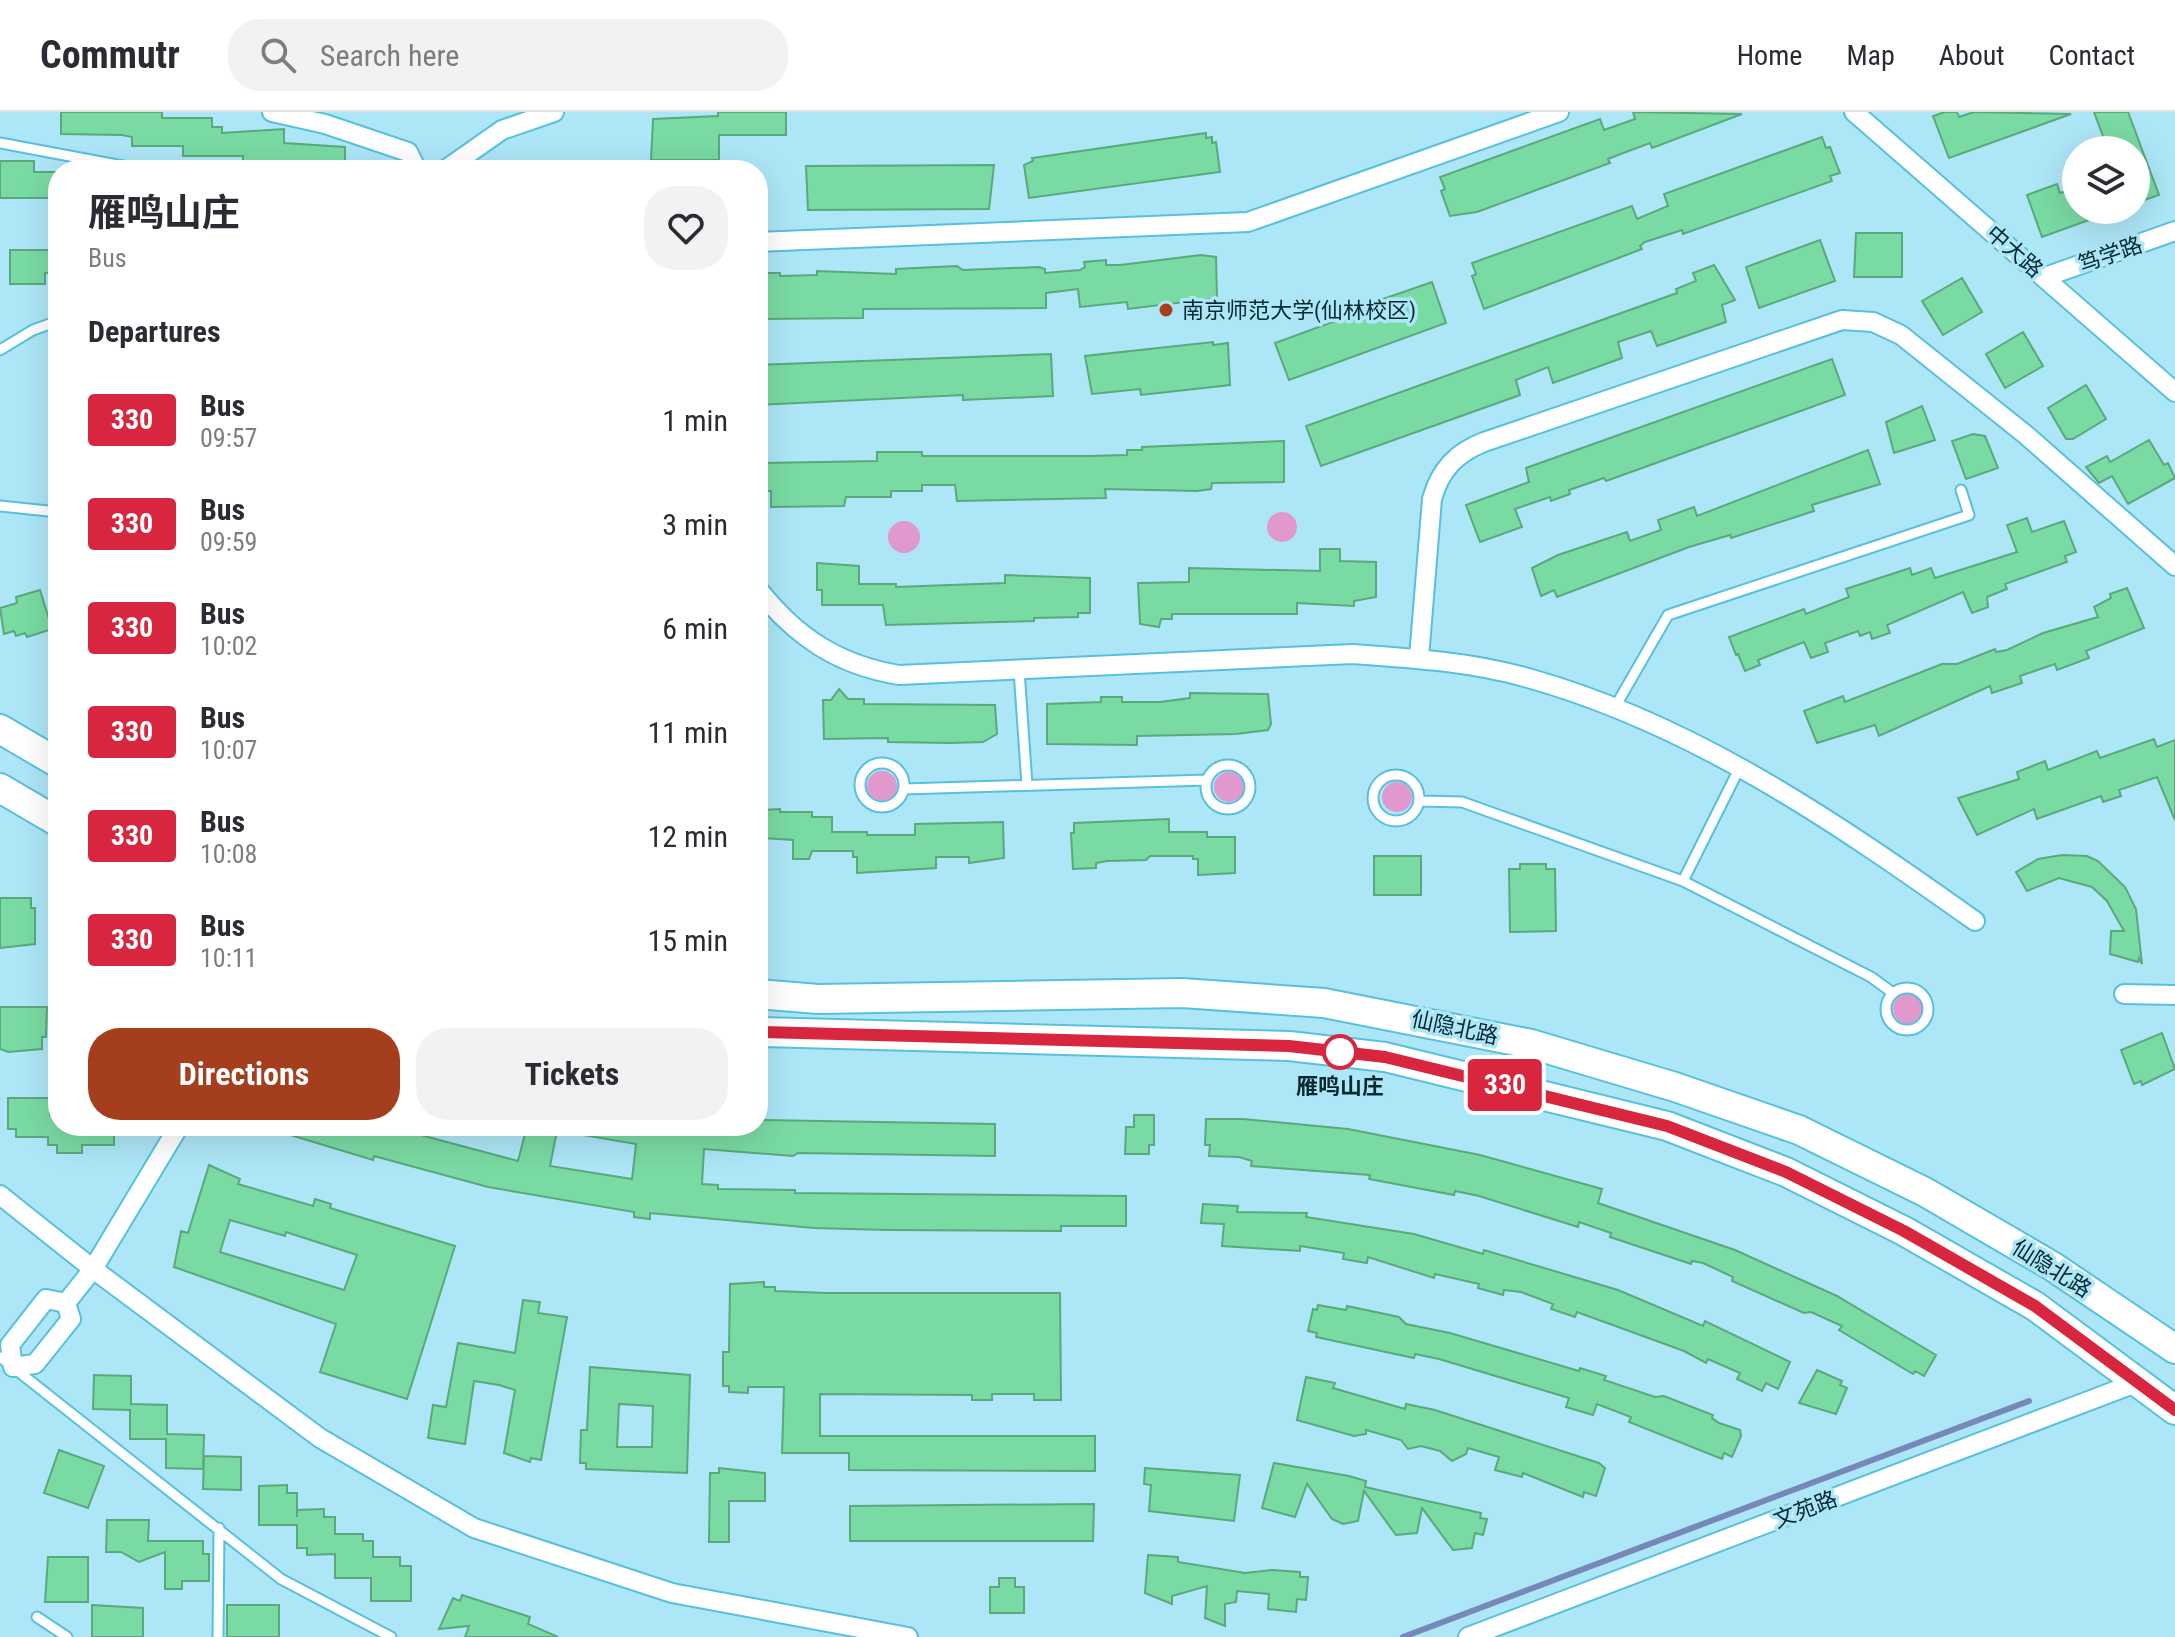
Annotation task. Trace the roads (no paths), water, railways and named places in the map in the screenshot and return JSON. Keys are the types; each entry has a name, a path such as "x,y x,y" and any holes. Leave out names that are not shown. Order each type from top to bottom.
{"main road":[{"path":"0,729 48,757"},
{"path":"0,788 48,816"},
{"name":"仙隐北路","path":"768,995 833,999 1182,993 1324,1003 1391,1013 1531,1044 1675,1087 1799,1130 1925,1192 2052,1266 2175,1349"},
{"name":"仙隐北路","path":"768,1032 1289,1046 1385,1057 1667,1126 1786,1172 1904,1231 2035,1306 2141,1381 2175,1410"}],"street":[{"path":"272,112 325,124 408,152 412,160"},
{"path":"459,160 502,130 554,112"},
{"path":"768,242 1248,222 1559,112"},
{"name":"中大路","path":"1854,112 2175,392"},
{"name":"笃学路","path":"2045,277 2175,231"},
{"path":"1419,658 1432,499 1441,475 1459,454 1484,442 1842,320 1873,322 1901,335 2026,435 2175,566"},
{"path":"768,600 801,636 857,666 899,675 1353,654 1419,658 1526,677 1615,707 1740,767 1863,841 1975,921"},
{"path":"2124,994 2175,995"},
{"path":"66,1303 93,1269 173,1136"},
{"path":"0,1195 93,1269 320,1438 474,1528 672,1593 908,1637"},
{"path":"46,1299 66,1303 71,1319 35,1364 6,1362 10,1345 46,1299"},
{"name":"文苑路","path":"1468,1637 2141,1381"}],"lane":[{"path":"0,143 91,160"},
{"path":"0,350 48,325"},
{"path":"1615,707 1668,615 1969,515 1961,490"},
{"path":"0,506 48,511"},
{"path":"1019,670 1027,785"},
{"path":"874,764 890,764 902,774 904,789 896,803 874,806 862,796 860,781 874,764"},
{"path":"904,789 1207,780 1218,767 1235,766 1247,778 1248,794 1237,807 1220,807 1208,796 1207,780"},
{"path":"1683,881 1740,767"},
{"path":"1403,775 1416,785 1419,801 1405,819 1389,820 1376,810 1373,794 1380,780 1403,775"},
{"path":"1419,801 1462,802 1683,881 1871,977 1893,993"},
{"path":"1909,988 1923,995 1928,1011 1921,1025 1905,1030 1891,1023 1886,1008 1893,993 1909,988"},
{"path":"6,1362 281,1579 391,1637"},
{"path":"218,1637 219,1528"},
{"path":"37,1617 67,1637"}],"waterway":[{"path":"1403,1637 2029,1401"}],"place":[{"name":"南京师范大学(仙林校区)","path":"1166,310"},
{"name":"雁鸣山庄","path":"1340,1052"}]}
